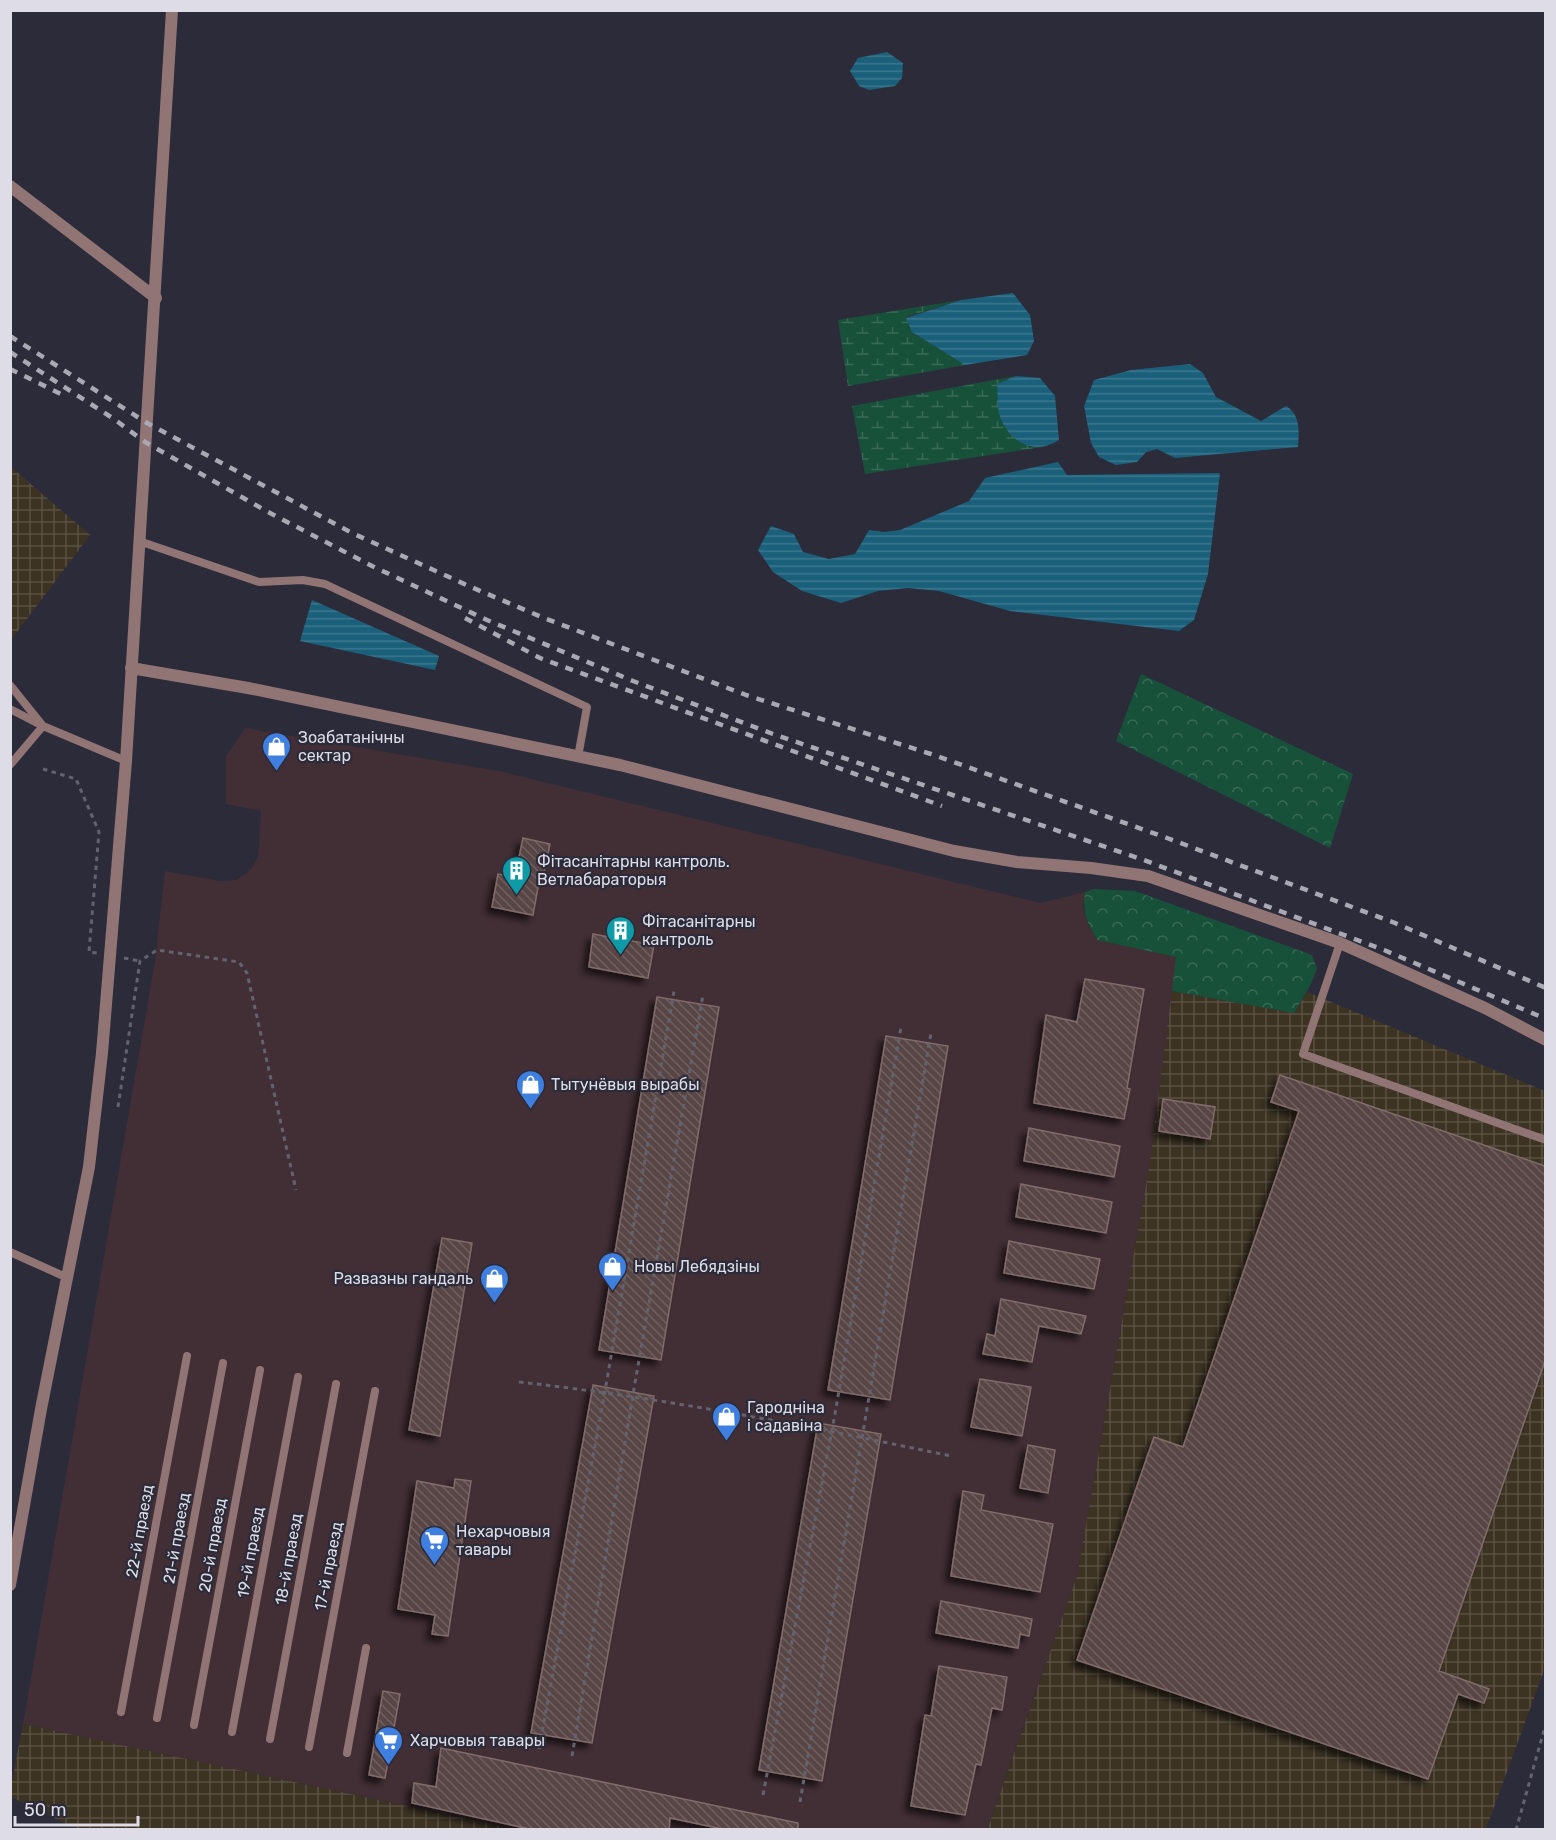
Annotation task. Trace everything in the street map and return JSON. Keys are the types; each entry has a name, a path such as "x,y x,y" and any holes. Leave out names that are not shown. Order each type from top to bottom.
{"street":[{"path":"10,1585 94,1132 126,761 172,10"},
{"path":"10,186 156,298"},
{"path":"131,668 248,688 620,765 954,851 1017,862 1091,868 1148,876 1340,943 1485,1008 1545,1040"}],"lane":[{"path":"139,541 259,582 303,579 325,584 576,702 586,707 578,757"},
{"path":"10,685 40,724"},
{"path":"10,709 126,761"},
{"path":"10,716 40,724"},
{"path":"10,765 40,724"},
{"path":"1340,943 1303,1054 1545,1140"},
{"path":"10,1252 68,1278"},
{"name":"22-й праезд","path":"121,1712 187,1356"},
{"name":"21-й праезд","path":"157,1719 223,1363"},
{"name":"20-й праезд","path":"194,1725 260,1370"},
{"name":"19-й праезд","path":"232,1732 298,1377"},
{"name":"18-й праезд","path":"270,1739 336,1384"},
{"name":"17-й праезд","path":"309,1746 375,1391"},
{"path":"346,1753 366,1648"}],"path":[{"path":"43,769 76,779 99,832 89,952 140,961 157,950 239,962 247,973 296,1190"},
{"path":"118,1107 140,961"},
{"path":"539,1749 605,1391 674,991"},
{"path":"572,1756 703,995"},
{"path":"763,1795 832,1432 901,1027"},
{"path":"800,1802 931,1033"},
{"path":"519,1382 605,1391 862,1437 951,1456"},
{"path":"1516,1830 1545,1723"}],"shaded area":[{"path":"11,467 90,535 11,640"},
{"name":"Новы Лебядзіны","path":"245,728 499,771 1041,903 1085,892 1083,908 1088,924 1097,940 1177,957 1149,1168 1077,1576 987,1829 515,1829 23,1724 155,961 165,871 220,881 236,880 253,866 258,856 261,811 226,804 226,756"},
{"path":"1172,991 1294,1013 1307,992 1545,1091 1545,1668 1486,1829 987,1830 1077,1576 1149,1168"},
{"path":"23,1724 515,1829 77,1829 11,1797"}],"green space":[{"path":"961,300 906,317 912,332 965,365 848,386 838,320"},
{"path":"1016,376 997,384 1029,447 1049,446 865,474 852,406"},
{"path":"1141,674 1353,774 1330,848 1116,741"},
{"path":"1094,889 1135,891 1312,955 1317,969 1294,1013 1172,991 1176,957 1097,940 1088,922 1084,906 1085,892"}],"water":[{"path":"887,52 903,63 902,78 895,86 869,90 859,86 850,71 858,58"},
{"path":"1013,293 1030,315 1034,341 1027,355 965,365 912,332 906,318 961,300"},
{"path":"1190,364 1203,373 1216,397 1261,421 1286,406 1297,419 1298,447 1175,458 1157,449 1146,452 1137,462 1116,465 1099,457 1091,443 1084,406 1094,380 1131,370"},
{"path":"1016,376 1040,378 1055,396 1059,440 1050,445 1032,447 1017,440 1004,426 999,413 997,384"},
{"path":"1058,462 1067,475 1220,473 1208,574 1194,620 1179,631 1010,611 939,591 908,588 878,591 841,603 802,591 773,572 758,550 771,526 794,534 803,552 829,559 855,554 869,530 884,532 900,530 969,501 985,478"},
{"path":"312,600 439,656 435,670 300,641"}],"building":[{"path":"523,838 550,844 544,872 541,871 533,915 492,907 498,874 515,877"},
{"name":"Фітасанітарны кантроль","path":"593,934 654,945 648,978 589,967"},
{"path":"1085,979 1144,989 1124,1119 1034,1103 1046,1015 1077,1022"},
{"path":"657,997 719,1007 661,1360 599,1350"},
{"path":"886,1036 948,1046 890,1400 828,1390"},
{"path":"1280,1075 1545,1166 1545,1361 1439,1671 1489,1689 1484,1703 1458,1694 1428,1779 1077,1660 1154,1437 1183,1447 1299,1111 1271,1102"},
{"path":"1163,1099 1215,1107 1210,1139 1159,1131"},
{"path":"1029,1128 1120,1146 1114,1177 1024,1161"},
{"path":"1021,1184 1112,1202 1106,1233 1016,1217"},
{"path":"442,1238 472,1243 440,1436 409,1430"},
{"path":"1009,1241 1100,1259 1094,1289 1004,1273"},
{"path":"1001,1299 1086,1316 1081,1334 1039,1326 1032,1362 983,1354 987,1334 995,1336"},
{"path":"980,1379 1031,1387 1022,1436 971,1427"},
{"path":"593,1385 654,1396 592,1743 531,1733"},
{"path":"818,1423 881,1434 822,1781 759,1770"},
{"path":"1028,1445 1055,1450 1048,1493 1020,1488"},
{"path":"455,1479 471,1481 448,1636 432,1634 435,1615 398,1609 417,1481 454,1488"},
{"path":"963,1491 984,1495 981,1510 1053,1524 1040,1592 951,1576"},
{"path":"941,1601 1032,1619 1029,1636 1020,1634 1018,1648 936,1633"},
{"path":"939,1666 1007,1677 1002,1710 992,1708 981,1765 976,1764 965,1815 911,1806 925,1715 931,1716"},
{"path":"383,1691 400,1694 385,1778 369,1775"},
{"path":"441,1748 798,1823 798,1830 727,1830 670,1818 669,1830 534,1830 412,1803 414,1783 436,1787"}],"railway":[{"path":"10,336 147,423 352,533 544,618 746,695 931,754 1167,838 1395,923 1546,988"},
{"path":"10,352 114,419 145,442 268,512 372,566 487,620 633,681 773,734 1141,859 1384,950 1546,1019"},
{"path":"10,369 65,396"},
{"path":"465,618 540,658 942,806"}],"place":[{"name":"Зоабатанічны сектар","path":"277,772"},
{"name":"Фітасанітарны кантроль. Ветлабараторыя","path":"516,896"},
{"name":"Фітасанітарны кантроль","path":"621,956"},
{"name":"Тытунёвыя вырабы","path":"530,1110"},
{"name":"Новы Лебядзіны","path":"613,1292"},
{"name":"Развазны гандаль","path":"494,1304"},
{"name":"Гародніна і садавіна","path":"726,1442"},
{"name":"Нехарчовыя тавары","path":"435,1566"},
{"name":"Харчовыя тавары","path":"389,1766"}]}
